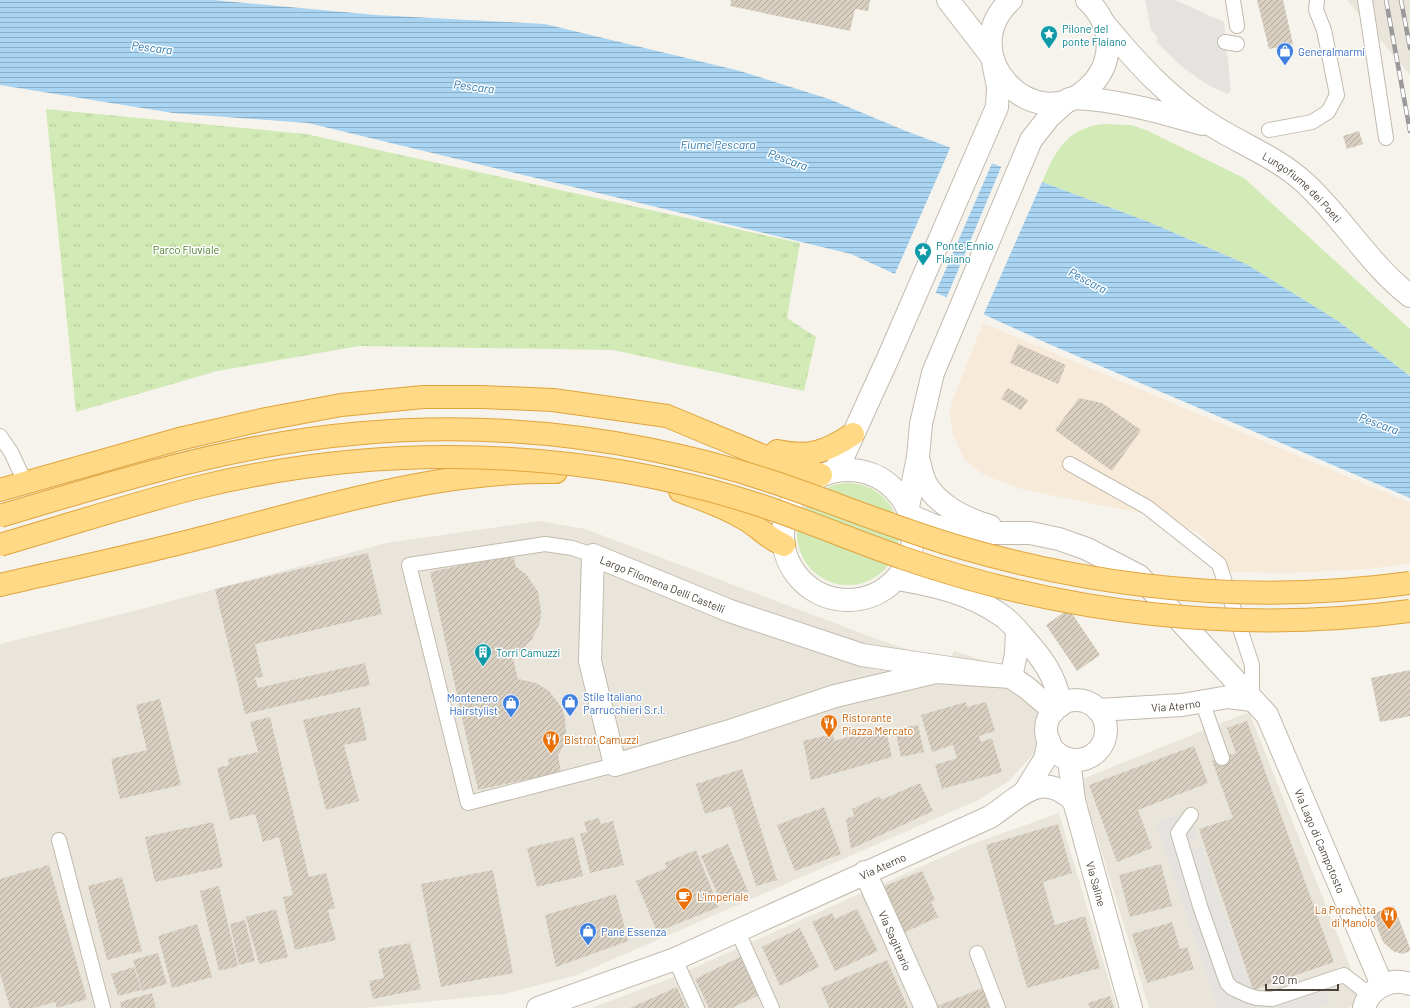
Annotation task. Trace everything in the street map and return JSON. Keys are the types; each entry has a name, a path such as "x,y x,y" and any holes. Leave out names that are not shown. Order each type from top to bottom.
{"highway":[{"path":"0,490 179,439 266,419 341,405 423,397 482,397 553,400 628,409 666,416 768,458 828,473"},
{"path":"0,516 197,460 265,446 378,431 509,431 553,434 600,441 649,449 718,465 764,479 957,547 1063,574 1156,588 1211,593 1303,593 1373,589 1410,584"},
{"path":"717,436 789,454 803,455 834,447 853,434"},
{"path":"0,544 196,488 293,469 372,459 439,457 499,458 592,467 700,488 771,509 904,558 1004,588 1070,603 1168,616 1244,620 1342,618 1410,610"},
{"path":"0,585 214,535 395,488 469,475 528,471 581,472 628,478 679,490 715,504 742,517 758,527 773,540 784,545"}],"street":[{"path":"948,0 992,58"},
{"path":"1011,0 998,14 992,31 992,58 998,97 997,107 991,124 842,459 828,473 802,488 788,508 784,526 784,545 789,562 799,578 813,590 830,597 848,600 866,597 883,590 897,579 904,570 912,549 914,538 910,512 921,424 933,373 1031,140 1050,117 1094,82 1102,71 1106,60 1108,47 1094,7"},
{"name":"Lungofiume dei Poeti","path":"1094,7 1148,74 1213,126 1277,162 1304,182 1336,214 1376,265 1410,296"},
{"name":"Lungofiume dei Poeti","path":"992,58 1002,80 1021,96 1033,101 1057,103 1072,98 1104,99 1138,106 1213,126"},
{"path":"1376,265 1410,277"},
{"path":"918,457 924,480 928,488 948,506 978,522 1025,533"},
{"path":"828,473 856,470 878,476 899,492 910,512 935,526 982,533 1025,533"},
{"name":"Via Lago di Campotosto","path":"1025,533 1045,536 1087,549 1139,576 1266,715 1372,996"},
{"name":"Largo Filomena Delli Castelli","path":"615,765 590,662 593,555 730,611 862,655 1011,677 1057,708"},
{"path":"897,579 938,587 971,599 1002,615 1039,655 1059,693 1057,708 1047,728 1049,741 1058,753 1066,758 1076,760 1090,757 1104,742 1106,729 1105,722 1098,710 1084,701 1067,702 1057,708"},
{"path":"615,765 733,730 835,696 936,672 1011,677 1016,654 1017,631"},
{"name":"Via Aterno","path":"1098,710 1156,707 1202,702 1228,697 1252,700"},
{"name":"Via Aterno","path":"1032,790 1046,759 1049,741"},
{"name":"Via Aterno","path":"538,1008 675,958 990,817 1049,778 1066,758"},
{"name":"Via Saline","path":"1066,758 1074,801 1131,1008"},
{"path":"1032,790 1056,787 1065,792 1074,801"},
{"name":"Via Sagittario","path":"865,872 926,1008"},
{"path":"1372,996 1398,981 1410,984"}],"lane":[{"path":"1233,0 1237,26"},
{"path":"1269,130 1312,122 1328,112 1337,95 1324,30 1316,10 1317,0"},
{"path":"1364,0 1386,138"},
{"path":"0,436 11,452 25,482"},
{"path":"1070,464 1147,507 1219,564 1252,665 1252,700"},
{"path":"593,555 572,548 546,544 409,565 468,803 615,765"},
{"path":"1202,702 1222,758"},
{"path":"1191,815 1178,832 1200,906 1226,983 1232,988 1247,995 1257,998 1272,999 1344,975 1372,996"},
{"path":"59,840 103,1008"},
{"path":"737,930 772,1008"},
{"path":"977,953 998,1008"},
{"path":"675,958 697,1008"}],"shaded area":[{"path":"1145,0 1175,0 1224,22 1231,91 1228,94 1208,85 1195,76 1180,65 1156,42 1158,38 1151,30"},
{"path":"1347,0 1410,0 1410,75"},
{"path":"983,323 1410,503 1410,563 1369,569 1287,573 1228,572 1210,545 1199,533 1164,518 1021,489 984,475 964,459 953,435 950,413 952,401"},
{"path":"539,521 585,529 877,639 949,664 954,651 1017,671 1028,672 1044,724 1036,751 1009,781 976,801 577,975 504,994 365,1008 0,1008 0,644 138,610 386,543"},
{"path":"1249,712 1361,994 1357,1004 1348,1008 1149,1008 1080,780"},
{"path":"1190,810 1197,836 1183,851 1202,846 1216,892 1253,990 1278,1005 1325,988 1332,1002 1317,1008 1218,1008 1156,823"},
{"path":"1059,813 1117,1008 591,1008 669,979 967,846"}],"green space":[{"name":"Parco Fluviale","path":"46,109 306,134 800,243 787,318 816,337 804,391 613,350 359,346 217,371 76,412"},
{"path":"1103,124 1131,125 1146,130 1244,178 1410,329 1410,376 1338,321 1246,264 1149,222 1042,182 1052,160 1071,136 1090,127"},
{"path":"848,483 867,487 884,498 895,515 899,534 895,553 884,570 867,581 848,585 829,581 812,570 801,553 797,534 801,515 812,498 829,487"}],"water":[{"name":"Fiume Pescara","path":"0,0 213,0 376,15 545,24 740,71 829,99 906,131 1149,222 1246,264 1338,321 1410,376 1410,498 1049,344 851,254 308,123 173,113 0,85"}],"pier":[{"path":"951,146 993,161 935,294 894,276"},
{"path":"1002,165 1043,180 983,316 946,299"}],"building":[{"path":"731,0 870,0 868,11 855,9 850,31 730,6"},
{"path":"1257,0 1283,0 1293,44 1269,49"},
{"path":"1359,131 1363,144 1347,149 1343,136"},
{"path":"1018,344 1066,365 1058,384 1010,363"},
{"path":"1008,388 1028,400 1021,410 1001,399"},
{"path":"1079,398 1102,403 1141,430 1112,471 1055,430"},
{"path":"368,553 382,614 255,644 263,677 255,678 258,688 365,663 370,685 245,714 215,589"},
{"name":"Torri Camuzzi","path":"513,554 516,567 526,574 538,592 541,612 540,623 532,639 521,650 512,655 518,679 536,683 549,691 562,708 566,732 564,744 558,756 561,772 478,790 430,572"},
{"path":"1069,609 1100,655 1077,671 1046,625"},
{"path":"1410,670 1410,716 1380,722 1371,678"},
{"path":"160,699 181,785 120,799 111,759 147,750 136,705"},
{"path":"966,702 967,707 986,702 995,731 979,736 981,742 992,738 1002,772 942,789 935,765 957,758 953,745 932,752 921,715"},
{"path":"360,707 367,740 344,745 359,801 326,810 303,720"},
{"path":"270,717 309,877 326,873 335,908 328,910 336,940 295,950 283,897 293,895 279,837 263,842 255,814 230,820 217,768 229,765 228,759 258,752 250,722"},
{"path":"1247,721 1334,962 1253,990 1199,829 1233,818 1212,761 1236,753 1227,728"},
{"path":"918,725 924,752 901,757 895,729"},
{"path":"885,727 892,757 811,780 803,741 833,734 834,741"},
{"path":"1194,746 1208,783 1138,810 1152,848 1117,862 1089,785"},
{"path":"742,769 777,880 756,886 731,806 705,814 696,784"},
{"path":"920,783 933,811 851,849 846,819 854,816 852,809 880,796 881,800"},
{"path":"824,807 841,854 795,871 777,825"},
{"path":"599,818 601,824 613,821 624,865 590,873 580,834 587,832 584,822"},
{"path":"213,822 223,867 155,882 145,837"},
{"path":"1058,824 1072,873 1043,882 1055,925 1085,916 1100,968 1027,988 986,845"},
{"path":"574,837 583,876 537,887 527,848"},
{"path":"728,844 748,891 721,902 701,856"},
{"path":"696,850 719,907 657,932 636,881 667,868 665,863"},
{"path":"1161,864 1172,906 1130,917 1119,875"},
{"path":"49,865 87,999 57,1008 55,1002 34,1008 10,1008 0,973 0,879"},
{"path":"493,870 513,973 441,987 421,884"},
{"path":"922,871 935,900 931,902 938,917 901,934 882,887"},
{"path":"122,877 142,951 107,960 88,886"},
{"path":"219,886 238,966 219,971 200,891"},
{"path":"616,894 628,941 556,967 545,915"},
{"path":"1394,906 1410,948 1410,951 1402,954 1393,951 1383,942 1372,914"},
{"path":"276,909 288,957 259,964 246,917"},
{"path":"857,909 878,951 835,971 812,922 832,913 835,919"},
{"path":"245,920 255,961 239,965 230,924"},
{"path":"1172,922 1180,949 1187,947 1194,969 1147,983 1132,934"},
{"path":"197,924 212,977 172,988 158,936"},
{"path":"800,928 819,967 780,986 762,947"},
{"path":"410,943 421,989 373,999 369,981 384,978 378,949"},
{"path":"158,953 167,984 142,991 133,960"},
{"path":"742,956 761,994 732,1008 709,1008 695,979"},
{"path":"887,960 908,1008 829,1008 821,988"},
{"path":"134,967 141,990 118,996 111,974"},
{"path":"677,987 686,1008 630,1008"},
{"path":"983,988 989,1004 995,1008 938,1008 937,1006"},
{"path":"152,993 156,1008 121,1008 120,1002"},
{"path":"1110,996 1114,1008 1090,1008 1088,1003"}],"railway":[{"path":"1386,0 1410,131"},
{"path":"1401,0 1410,48"}],"place":[{"name":"Pilone del ponte Flaiano","path":"1049,49"},
{"name":"Generalmarmi","path":"1285,66"},
{"name":"Ponte Ennio Flaiano","path":"923,266"},
{"name":"Torri Camuzzi","path":"483,667"},
{"name":"Stile Italiano Parrucchieri S.r.l.","path":"570,717"},
{"name":"Montenero Hairstylist","path":"511,718"},
{"name":"Ristorante Piazza Mercato","path":"829,738"},
{"name":"Bistrot Camuzzi","path":"551,754"},
{"name":"L'imperiale","path":"684,911"},
{"name":"La Porchetta di Manolo","path":"1389,930"},
{"name":"Pane Essenza","path":"588,946"}],"water label":[{"name":"Pescara","path":"152,47"},
{"name":"Pescara","path":"474,86"},
{"name":"Pescara","path":"788,159"},
{"name":"Pescara","path":"1088,280"},
{"name":"Pescara","path":"1379,423"}]}
